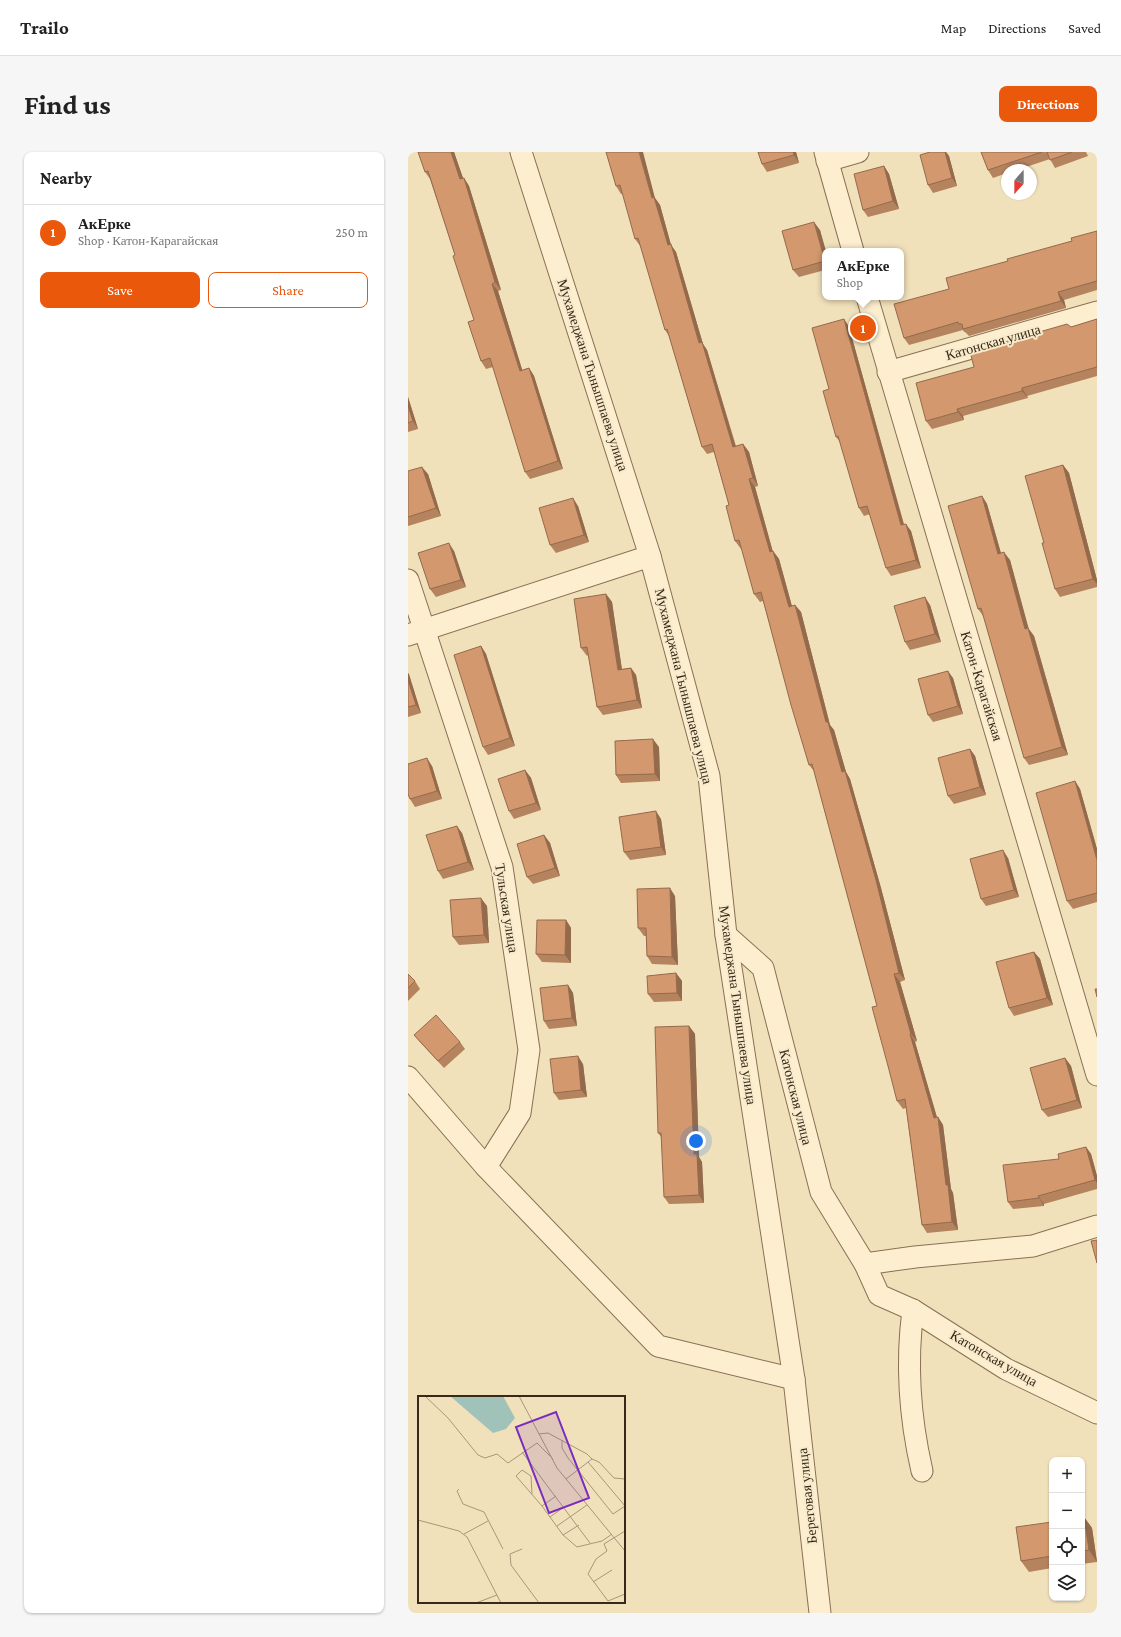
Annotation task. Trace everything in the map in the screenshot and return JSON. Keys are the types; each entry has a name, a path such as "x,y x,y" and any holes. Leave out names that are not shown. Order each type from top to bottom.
{"street":[{"name":"Мухамеджана Тынышпаева улица","path":"521,152 650,556 709,776 726,935 794,1379"},
{"path":"852,248 826,156 858,152"},
{"name":"Катон-Карагайская","path":"868,300 1097,1075"},
{"name":"Катонская улица","path":"888,372 1097,312"},
{"path":"416,633 650,556"},
{"name":"Тульская улица","path":"408,580 416,633 502,867 529,1050 520,1113 486,1167"},
{"name":"Катонская улица","path":"726,935 763,968 821,1192 865,1264 879,1295 913,1310 1006,1369 1097,1413"},
{"path":"408,1077 486,1167 658,1346 794,1379"},
{"path":"865,1264 915,1257 1033,1246 1097,1226"},
{"path":"913,1310 909,1345 911,1392 922,1471"},
{"name":"Береговая улица","path":"794,1379 820,1613"}],"building":[{"path":"418,152 451,152 460,179 464,178 495,282 492,284 520,371 529,368 558,461 525,472 490,358 481,361 468,322 474,320 453,256 455,255 428,171 425,172"},
{"path":"606,152 639,152 652,198 654,197 668,245 671,244 699,343 702,342 733,447 743,444 753,478 749,479 770,552 773,551 789,607 795,605 826,722 828,722 842,772 845,771 876,880 899,973 894,974 934,1118 938,1117 952,1222 922,1225 905,1099 897,1101 872,1007 877,1006 812,764 809,765 791,705 761,592 754,594 739,540 735,541 726,506 729,505 712,444 702,447 638,238 635,239 620,185 616,186"},
{"path":"758,152 793,152 794,155 762,164"},
{"path":"930,152 945,152 952,178 928,185 920,155"},
{"path":"981,152 1042,152 1006,164 1001,164 1001,166 988,170"},
{"path":"1047,152 1072,152 1050,160"},
{"path":"884,166 893,201 863,210 854,174"},
{"path":"814,222 822,250 822,262 793,270 782,231"},
{"path":"1097,231 1097,281 1058,292 1061,301 963,329 962,324 959,324 958,322 904,338 894,304 949,289 946,278 1008,261 1007,259 1072,241 1071,238"},
{"path":"844,319 901,525 906,524 916,560 886,568 867,506 859,508 838,436 836,437 823,391 829,389 812,328"},
{"path":"1097,319 1097,367 1022,388 1022,391 957,409 958,412 926,421 916,383 974,367 970,352 1067,324 1071,327"},
{"path":"408,406 413,421 408,423"},
{"path":"1063,465 1093,579 1055,589 1025,476"},
{"path":"422,467 436,508 408,517 408,471"},
{"path":"982,496 998,554 1004,552 1025,629 1028,628 1062,747 1024,758 981,608 978,609 948,506"},
{"path":"573,498 584,535 550,545 539,508"},
{"path":"449,543 461,580 430,589 418,553"},
{"path":"606,594 618,670 631,668 637,700 597,707 587,647 581,648 574,599"},
{"path":"925,597 935,634 905,642 894,606"},
{"path":"481,646 510,738 483,747 454,655"},
{"path":"948,671 958,706 928,715 918,679"},
{"path":"408,680 416,705 408,707"},
{"path":"653,739 655,774 616,775 615,741"},
{"path":"970,749 980,787 948,796 938,758"},
{"path":"427,758 437,791 410,799 408,794 408,764"},
{"path":"525,770 536,803 509,811 498,779"},
{"path":"1075,781 1097,860 1097,893 1067,901 1036,793"},
{"path":"656,811 661,847 624,852 619,817"},
{"path":"457,826 468,862 438,871 426,835"},
{"path":"544,835 555,868 527,877 517,844"},
{"path":"1003,850 1014,890 981,899 970,859"},
{"path":"670,888 672,957 647,956 646,928 638,928 637,889"},
{"path":"481,898 484,935 453,937 450,900"},
{"path":"537,920 566,920 565,955 536,954"},
{"path":"1034,952 1047,998 1009,1008 996,962"},
{"path":"676,973 677,993 648,994 647,976"},
{"path":"408,974 415,981 408,988"},
{"path":"568,985 572,1018 544,1021 540,988"},
{"path":"436,1015 460,1042 438,1061 414,1035"},
{"path":"689,1026 694,1154 697,1154 699,1195 664,1197 661,1133 658,1133 655,1027"},
{"path":"578,1056 581,1090 554,1093 550,1059"},
{"path":"1065,1058 1077,1100 1042,1110 1030,1068"},
{"path":"1086,1147 1095,1180 1038,1196 1039,1198 1008,1202 1003,1165 1059,1159 1058,1154"},
{"path":"1097,1240 1097,1263 1091,1241"},
{"path":"1049,1522 1049,1556 1021,1561 1016,1527"},
{"path":"1085,1524 1089,1550 1085,1551"}],"place":[{"name":"АкЕрке","path":"863,328"}]}
